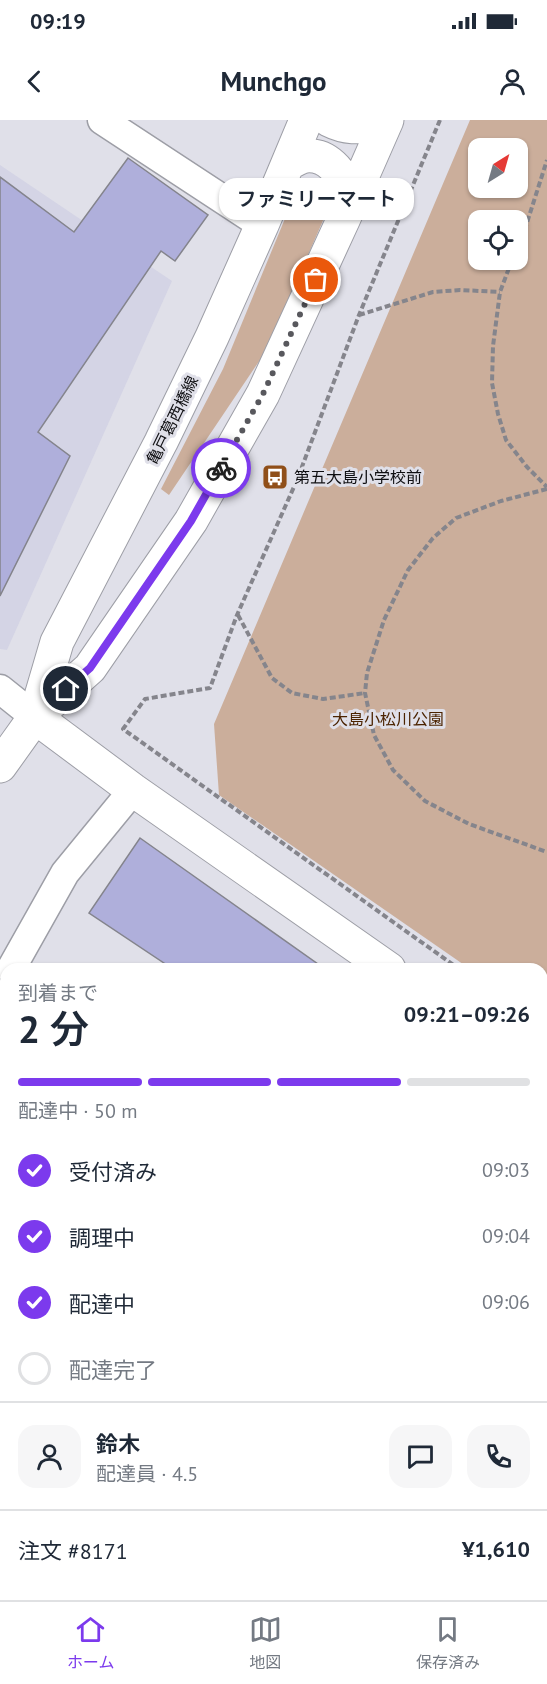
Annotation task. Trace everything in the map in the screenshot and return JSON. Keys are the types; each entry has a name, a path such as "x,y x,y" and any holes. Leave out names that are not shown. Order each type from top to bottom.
{"main road":[{"name":"亀戸葛西橋線","path":"35,717 57,642 161,442 212,337 306,120"},
{"path":"329,120 346,127 364,125 375,120"},
{"name":"亀戸葛西橋線","path":"0,766 35,717 90,668 191,521 263,394 387,120"},
{"path":"288,164 303,156 317,156 341,174 345,191 344,218"},
{"path":"35,717 133,789 380,963"}],"street":[{"path":"102,120 262,225"},
{"path":"0,689 35,717"},
{"path":"14,963 65,873 133,789"}],"path":[{"path":"440,120 359,315 297,480 237,615 210,688 145,699 123,729 451,963"},
{"path":"528,219 547,160"},
{"path":"508,270 500,292 493,346 492,384 498,414 507,440 527,467 547,488 501,501 456,518 433,538 408,570 384,620 367,673 365,693 374,735 393,770 425,801 469,824 547,852"},
{"path":"359,315 433,292 460,290 500,292"},
{"path":"237,615 272,678 292,693 323,699 365,693"}],"shaded area":[{"path":"0,165 172,281 7,650 0,649"}],"green space":[{"name":"大島小松川公園","path":"470,120 547,120 547,963 461,963 219,795 214,724"},
{"path":"298,187 332,200 266,351 169,495 161,489 223,369"}],"building":[{"path":"128,158 208,215 175,261 161,251 38,432 70,456 0,596 0,177 74,232"},
{"path":"140,838 317,963 164,963 89,913"}],"way so far":[{"path":"221,468 263,394 316,280"}],"place":[{"name":"ファミリーマート","path":"316,280"},
{"name":"第五大島小学校前","path":"275,477"}],"route":[{"path":"66,689 90,668 191,521 221,468"}]}
